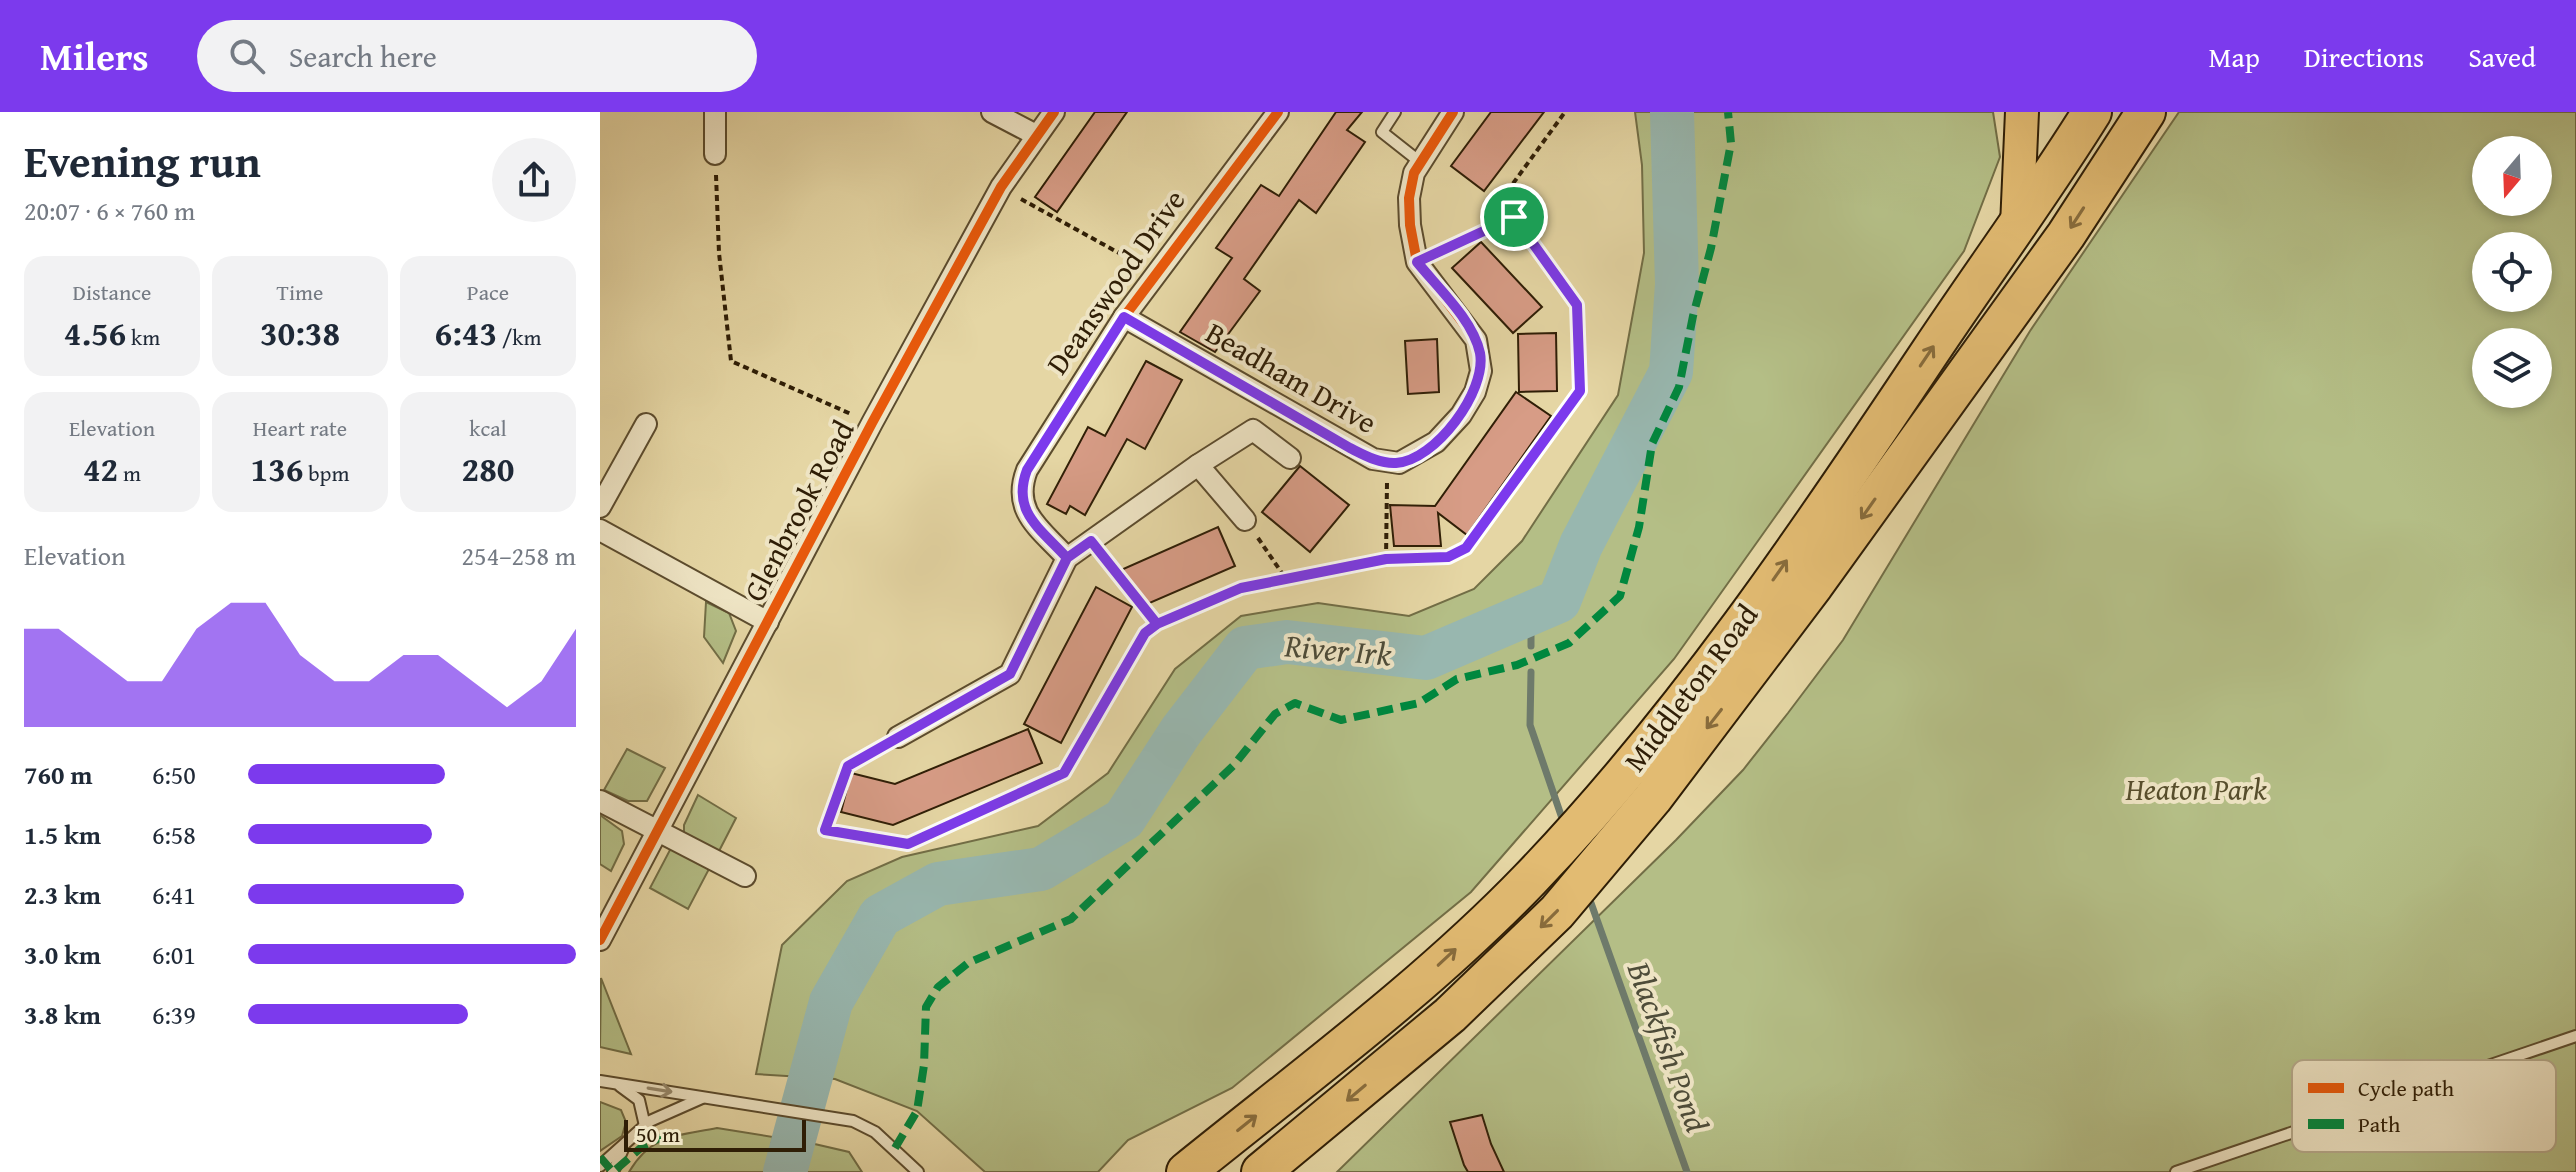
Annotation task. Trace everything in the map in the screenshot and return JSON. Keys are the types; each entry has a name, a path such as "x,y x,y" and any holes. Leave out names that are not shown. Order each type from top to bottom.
{"highway":[{"name":"Middleton Road","path":"1186,1172 1425,978 1528,881 1625,775 1733,635 2017,226 2092,112"},
{"name":"Middleton Road","path":"1261,1172 1450,1015 1557,912 1653,798 1814,585 2066,235 2146,112"}],"main road":[{"path":"2017,226 2022,112"},
{"path":"2120,153 2125,112"}],"street":[{"path":"715,112 715,154"},
{"path":"992,112 1036,135"},
{"name":"Glenbrook Road","path":"600,940 872,423 1001,187 1054,112"},
{"name":"Deanswood Drive","path":"1067,558 1023,508 1022,483 1064,407 1124,317 1278,112"},
{"name":"Beadham Drive","path":"1124,317 1350,448 1387,463 1409,460 1436,442 1461,415 1481,371 1476,340 1417,262 1409,198 1420,162 1453,112"},
{"path":"600,507 646,424"},
{"path":"898,737 1010,674 1067,558 1253,430 1290,458"},
{"path":"1198,465 1245,520"},
{"path":"600,530 768,622"},
{"path":"600,801 745,876"}],"lane":[{"path":"1395,112 1382,132 1420,162"},
{"path":"2505,1060 2576,1036"},
{"path":"600,1081 853,1121 875,1132 918,1172"},
{"path":"616,1083 639,1100 645,1126"},
{"path":"600,1166 645,1126 704,1097"},
{"path":"2176,1172 2292,1133"},
{"path":"613,1172 626,1144"}],"path":[{"path":"898,737 848,766 825,830 908,844 1064,773 1145,633 1157,624 1241,588 1386,559 1448,557 1466,548 1580,391 1577,305 1501,200 1565,112"},
{"path":"715,154 719,253 731,361 872,423"},
{"path":"1001,187 1155,273"},
{"path":"1417,262 1514,217"},
{"path":"1386,559 1387,463"},
{"path":"1245,520 1286,579"},
{"path":"1091,541 1157,624"}],"green space":[{"path":"1635,112 1993,112 2000,157 1964,251 1674,659 1471,892 1232,1088 1128,1140 1098,1172 985,1172 917,1111 835,1079 756,1074 782,945 847,881 902,857 1038,826 1108,773 1175,669 1241,616 1318,603 1409,616 1474,589 1522,541 1618,395 1644,253 1642,165"},
{"name":"Heaton Park","path":"2179,112 2576,112 2576,1172 1337,1172 1676,840 1743,770 1843,640 2030,331"},
{"path":"706,602 729,613 736,631 723,663 704,637"},
{"path":"627,749 665,768 647,801 628,801 604,790"},
{"path":"698,795 736,818 718,853 684,834 684,825"},
{"path":"600,815 622,831 624,844 611,871 600,864"},
{"path":"671,848 709,869 688,909 650,888"},
{"path":"601,978 631,1054 600,1047"},
{"path":"600,1102 621,1110 626,1122 622,1136 600,1151"},
{"path":"717,1128 773,1137 765,1172 629,1172 646,1150 656,1143 677,1135"},
{"path":"806,1142 849,1152 862,1172 792,1172"}],"building":[{"path":"1095,112 1127,112 1057,212 1035,197"},
{"path":"1336,112 1362,112 1347,130 1365,142 1316,213 1299,200 1244,279 1260,291 1215,352 1180,332 1232,258 1216,248 1261,185 1279,196"},
{"path":"1491,112 1544,112 1484,191 1451,166"},
{"path":"1481,242 1542,307 1513,333 1452,268"},
{"path":"1556,333 1557,391 1519,392 1518,334"},
{"path":"1437,339 1439,392 1408,394 1405,341"},
{"path":"1146,361 1182,380 1145,449 1127,439 1085,515 1070,506 1066,514 1047,504 1088,427 1105,436"},
{"path":"1516,392 1551,416 1467,535 1438,513 1441,546 1394,546 1390,505 1435,506"},
{"path":"1300,466 1349,505 1310,552 1262,512"},
{"path":"1218,527 1235,566 1138,608 1121,570"},
{"path":"1096,587 1132,607 1061,743 1024,724"},
{"path":"1028,729 1042,763 893,825 841,812 851,773 895,784"},
{"path":"1482,1115 1504,1172 1468,1172 1464,1165 1450,1122"}],"waterway":[{"name":"River Irk","path":"785,1172 831,1002 880,916 938,884 1041,869 1124,819 1181,731 1245,648 1287,642 1426,658 1559,601 1581,545 1671,372 1677,284 1672,112"},
{"path":"1531,613 1531,646"},
{"name":"Blackfish Pond","path":"1531,672 1530,725 1563,821"},
{"name":"Blackfish Pond","path":"1591,903 1687,1172"}],"marked path":[{"path":"895,1148 917,1111 924,1065 926,1007 938,987 968,963 1071,919 1233,766 1275,714 1295,703 1341,720 1419,703 1457,679 1517,665 1569,643 1620,596 1639,527 1652,444 1679,387 1711,248 1731,143 1728,112"},
{"path":"600,1157 613,1172 643,1146 661,1137"}],"cycle path":[{"path":"600,940 872,423 1001,187 1054,112"},
{"path":"898,737 1010,674 1067,558 1031,519 1026,509 1023,485 1027,470 1124,317 1278,112"},
{"path":"1124,317 1373,459 1399,463 1436,442 1461,415 1475,392 1481,371 1476,340 1417,262 1410,225 1409,198 1414,173 1453,112"}],"route":[{"path":"1514,217 1417,262 1476,340 1481,371 1475,392 1461,415 1436,442 1399,463 1373,459 1350,448 1124,317 1064,407 1027,470 1021,496 1023,508 1067,558 1091,541 1157,624 1145,633 1064,773 908,844 825,830 848,766 1010,674 1067,558 1091,541 1157,624 1241,588 1386,559 1448,557 1466,548 1580,391 1577,305 1514,217"}]}
